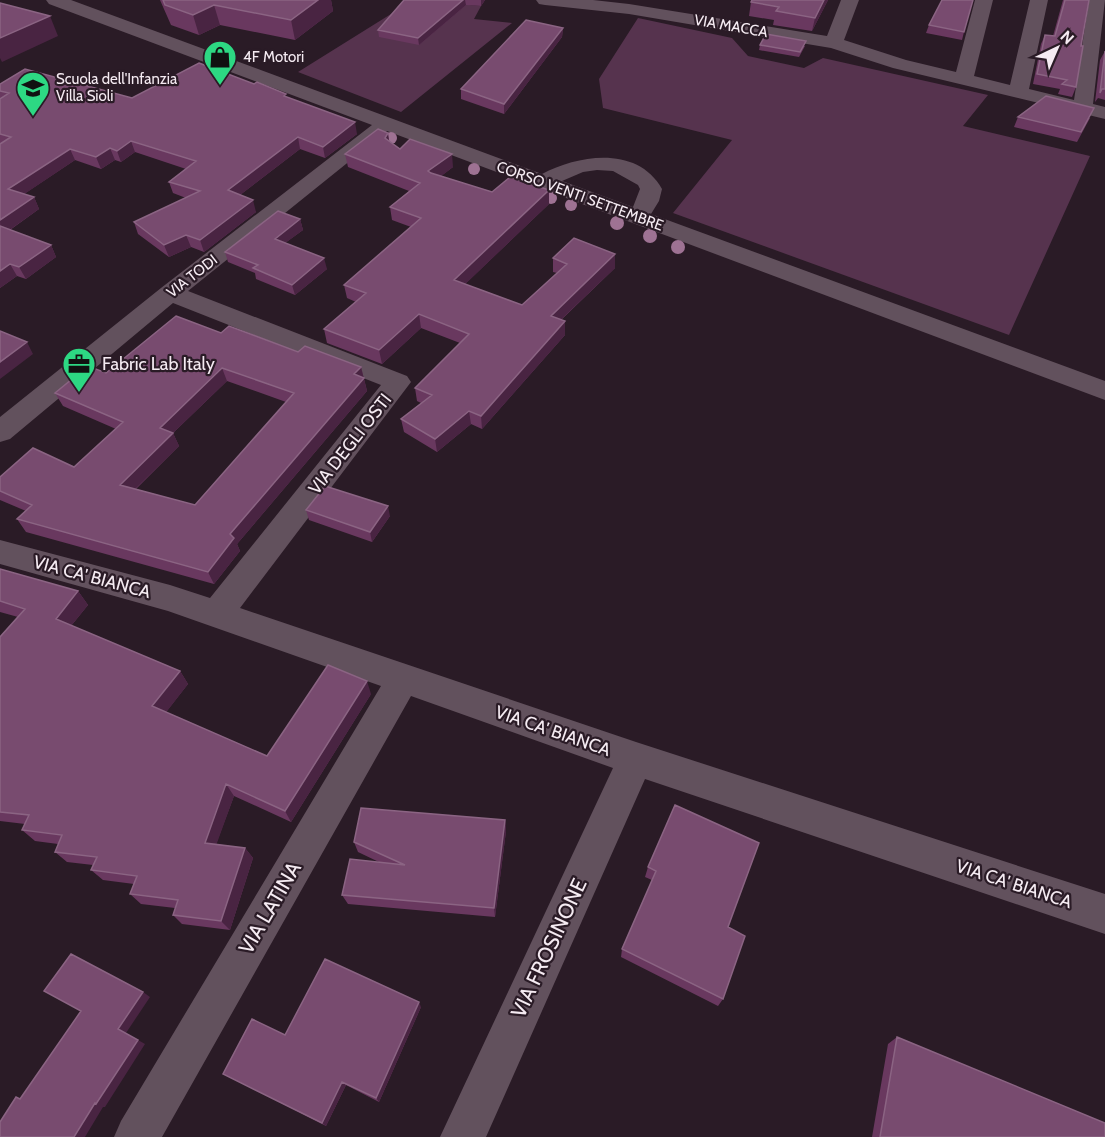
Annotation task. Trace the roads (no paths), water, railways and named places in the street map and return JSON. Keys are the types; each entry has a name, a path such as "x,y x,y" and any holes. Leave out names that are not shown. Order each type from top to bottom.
{"street":[{"name":"VIA MACCA","path":"545,0 632,4 834,43 900,64 1105,113"},
{"path":"834,43 850,0"},
{"path":"964,79 984,0"},
{"path":"1018,93 1039,0"},
{"path":"1082,109 1098,0"},
{"name":"CORSO VENTI SETTEMBRE","path":"69,2 386,124 1105,391"},
{"name":"VIA TODI","path":"0,432 170,293 386,124"},
{"path":"543,182 564,170 586,163 610,163 626,168 642,178 651,189 648,201 637,217"},
{"name":"VIA DEGLI OSTI","path":"170,293 398,382 217,614"},
{"name":"VIA CA' BIANCA","path":"0,552 156,593 636,759 1105,914"},
{"name":"VIA LATINA","path":"137,1137 403,679"},
{"name":"VIA FROSINONE","path":"463,1137 636,759"}],"place":[{"name":"4F Motori","path":"220,86"},
{"name":"Scuola dell'Infanzia Villa Sioli","path":"33,117"},
{"name":"Fabric Lab Italy","path":"79,393"}]}
